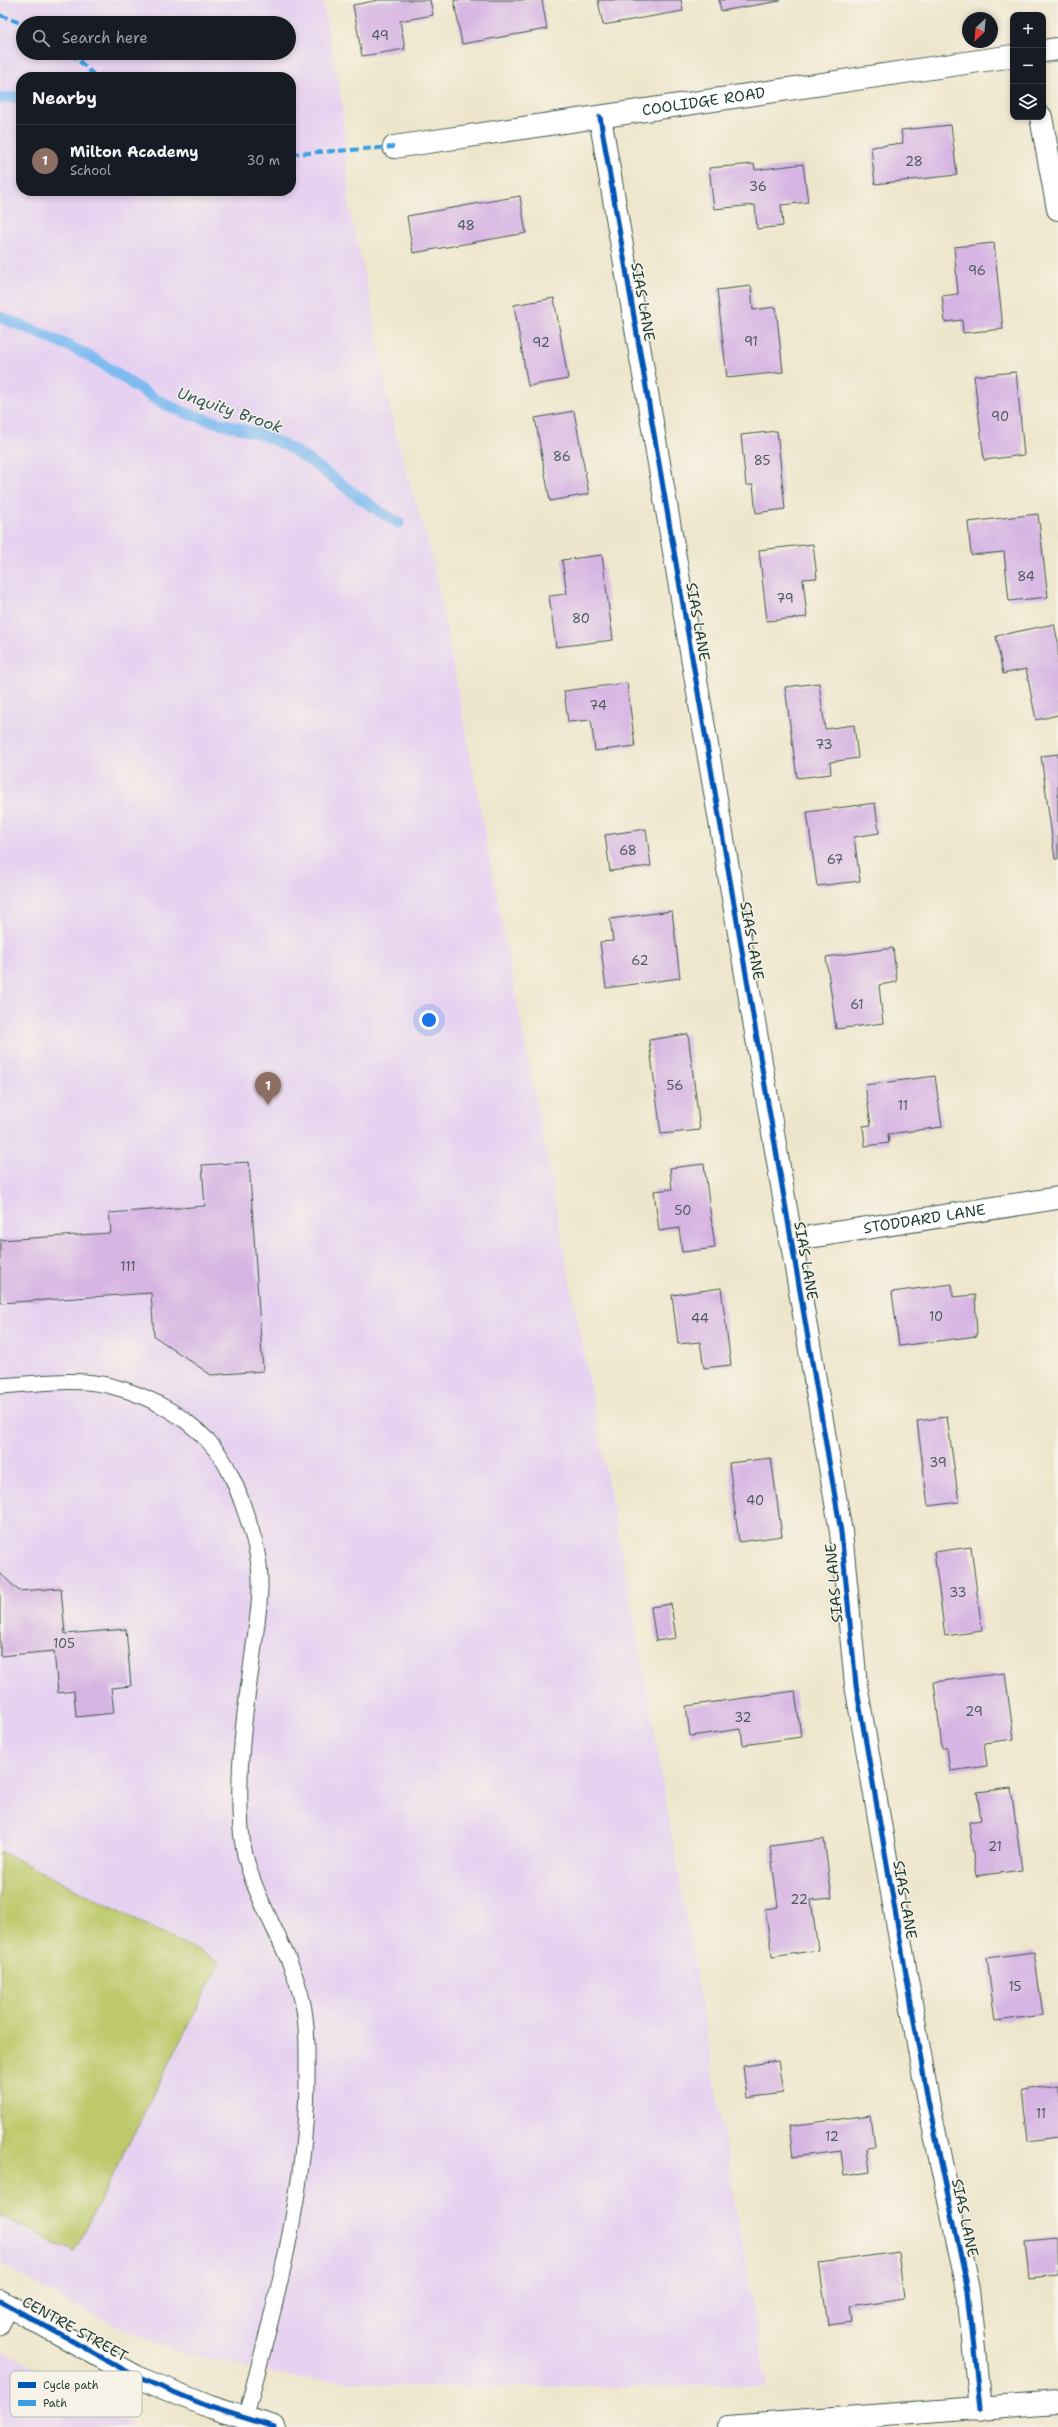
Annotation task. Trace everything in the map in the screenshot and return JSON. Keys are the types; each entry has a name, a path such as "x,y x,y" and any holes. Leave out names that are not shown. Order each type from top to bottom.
{"street":[{"path":"1046,51 1058,49"},
{"name":"COOLIDGE ROAD","path":"394,147 1010,56"},
{"name":"SIAS LANE","path":"600,117 790,1240 841,1532 858,1693 928,2101 968,2290 980,2409"},
{"path":"1042,120 1058,209"},
{"name":"STODDARD LANE","path":"790,1240 1058,1198"},
{"name":"CENTRE STREET","path":"5,2304 126,2371"},
{"name":"CENTRE STREET","path":"142,2379 210,2408 274,2427"},
{"path":"728,2427 1058,2402"}],"lane":[{"path":"0,1386 82,1382 110,1386 140,1395 165,1407 200,1433 220,1455 232,1477 254,1538 260,1564 260,1591 241,1749 241,1832 250,1878 293,1974 303,2004 307,2035 307,2070 304,2138 291,2228 277,2300 245,2419"},
{"path":"0,2328 5,2304"}],"shaded area":[{"path":"0,0 322,0 342,103 350,213 370,297 394,430 433,559 640,1650 767,2386 415,2387 295,2377 182,2353 141,2338 55,2295 0,2264"},
{"path":"0,2350 41,2371 10,2371 10,2417 118,2417 133,2427 0,2427"}],"green space":[{"path":"0,1851 220,1962 74,2252 0,2215"}],"building":[{"path":"379,0 430,0 433,15 400,21 405,49 362,56 353,5"},
{"path":"454,0 542,0 547,29 462,44"},
{"path":"598,0 681,0 683,11 603,25"},
{"path":"719,0 780,0 780,1 721,11"},
{"path":"951,125 957,175 875,184 871,147 903,143 901,130"},
{"path":"754,164 755,170 803,164 808,202 781,205 783,226 757,229 755,205 714,209 709,168"},
{"path":"520,196 526,233 413,253 407,216"},
{"path":"994,243 1003,329 963,333 962,320 945,322 942,296 958,294 954,247"},
{"path":"751,286 753,310 776,307 783,372 727,378 717,290"},
{"path":"554,298 568,379 528,386 514,305"},
{"path":"1016,372 1024,455 984,460 974,376"},
{"path":"574,411 589,494 550,501 535,418"},
{"path":"777,431 785,509 756,513 753,485 746,485 741,435"},
{"path":"1038,514 1048,597 1009,601 1004,552 971,555 968,522"},
{"path":"813,544 817,578 803,579 807,617 767,621 759,550"},
{"path":"602,555 613,640 556,647 549,596 567,594 562,560"},
{"path":"1054,624 1058,642 1058,715 1036,720 1026,669 1003,674 996,636"},
{"path":"627,683 635,746 595,751 591,720 568,722 564,691"},
{"path":"819,683 825,729 854,725 858,758 830,762 831,774 797,778 785,687"},
{"path":"1058,754 1058,859 1055,859 1041,756"},
{"path":"875,803 879,833 854,837 860,881 817,886 807,812"},
{"path":"646,829 651,866 610,871 605,835"},
{"path":"672,911 680,978 606,988 600,942 613,941 610,919"},
{"path":"893,948 897,982 879,985 883,1023 836,1029 826,957"},
{"path":"688,1034 700,1130 661,1134 649,1040"},
{"path":"935,1076 942,1127 888,1134 889,1143 865,1146 863,1126 871,1125 865,1085"},
{"path":"249,1162 263,1371 211,1375 154,1336 151,1293 0,1303 0,1240 111,1233 109,1213 205,1206 202,1165"},
{"path":"704,1164 715,1248 682,1252 679,1228 659,1231 654,1191 672,1189 670,1168"},
{"path":"952,1284 953,1297 975,1295 977,1336 899,1346 892,1292"},
{"path":"721,1288 731,1365 704,1368 700,1342 678,1344 672,1295"},
{"path":"947,1417 959,1502 928,1506 917,1421"},
{"path":"771,1458 782,1536 739,1542 729,1463"},
{"path":"971,1547 982,1631 945,1636 934,1552"},
{"path":"0,1573 19,1591 61,1588 65,1634 126,1629 131,1686 111,1688 114,1713 76,1717 74,1691 58,1693 54,1651 0,1656"},
{"path":"671,1604 676,1638 656,1641 651,1607"},
{"path":"1005,1673 1014,1739 984,1743 987,1766 950,1771 947,1748 942,1748 934,1682"},
{"path":"795,1691 801,1737 743,1745 741,1729 690,1736 686,1706"},
{"path":"1011,1788 1022,1870 976,1876 969,1822 981,1820 977,1792"},
{"path":"824,1839 832,1898 811,1900 818,1950 772,1957 765,1909 778,1907 770,1846"},
{"path":"1034,1952 1043,2015 995,2021 987,1958"},
{"path":"778,2061 783,2093 747,2098 743,2066"},
{"path":"1058,2085 1058,2137 1028,2141 1022,2090"},
{"path":"870,2115 874,2147 867,2148 870,2172 844,2176 841,2151 793,2157 789,2126"},
{"path":"1058,2238 1058,2275 1029,2278 1025,2241"},
{"path":"898,2252 904,2298 850,2306 852,2322 828,2325 819,2263"}],"waterway":[{"path":"0,98 16,97"},
{"name":"Unquity Brook","path":"0,317 56,340 89,356 108,367 153,398 178,410 254,433 284,445 314,463 370,505 399,523"}],"marked path":[{"path":"0,15 16,21"},
{"path":"78,60 91,72"},
{"path":"296,154 394,147"}],"cycle path":[{"path":"600,117 841,1532 856,1685 928,2101 968,2290 980,2409"},
{"path":"0,2301 126,2371"},
{"path":"142,2379 210,2407 274,2427"}],"place":[{"name":"Milton Academy","path":"268,1105"}]}
